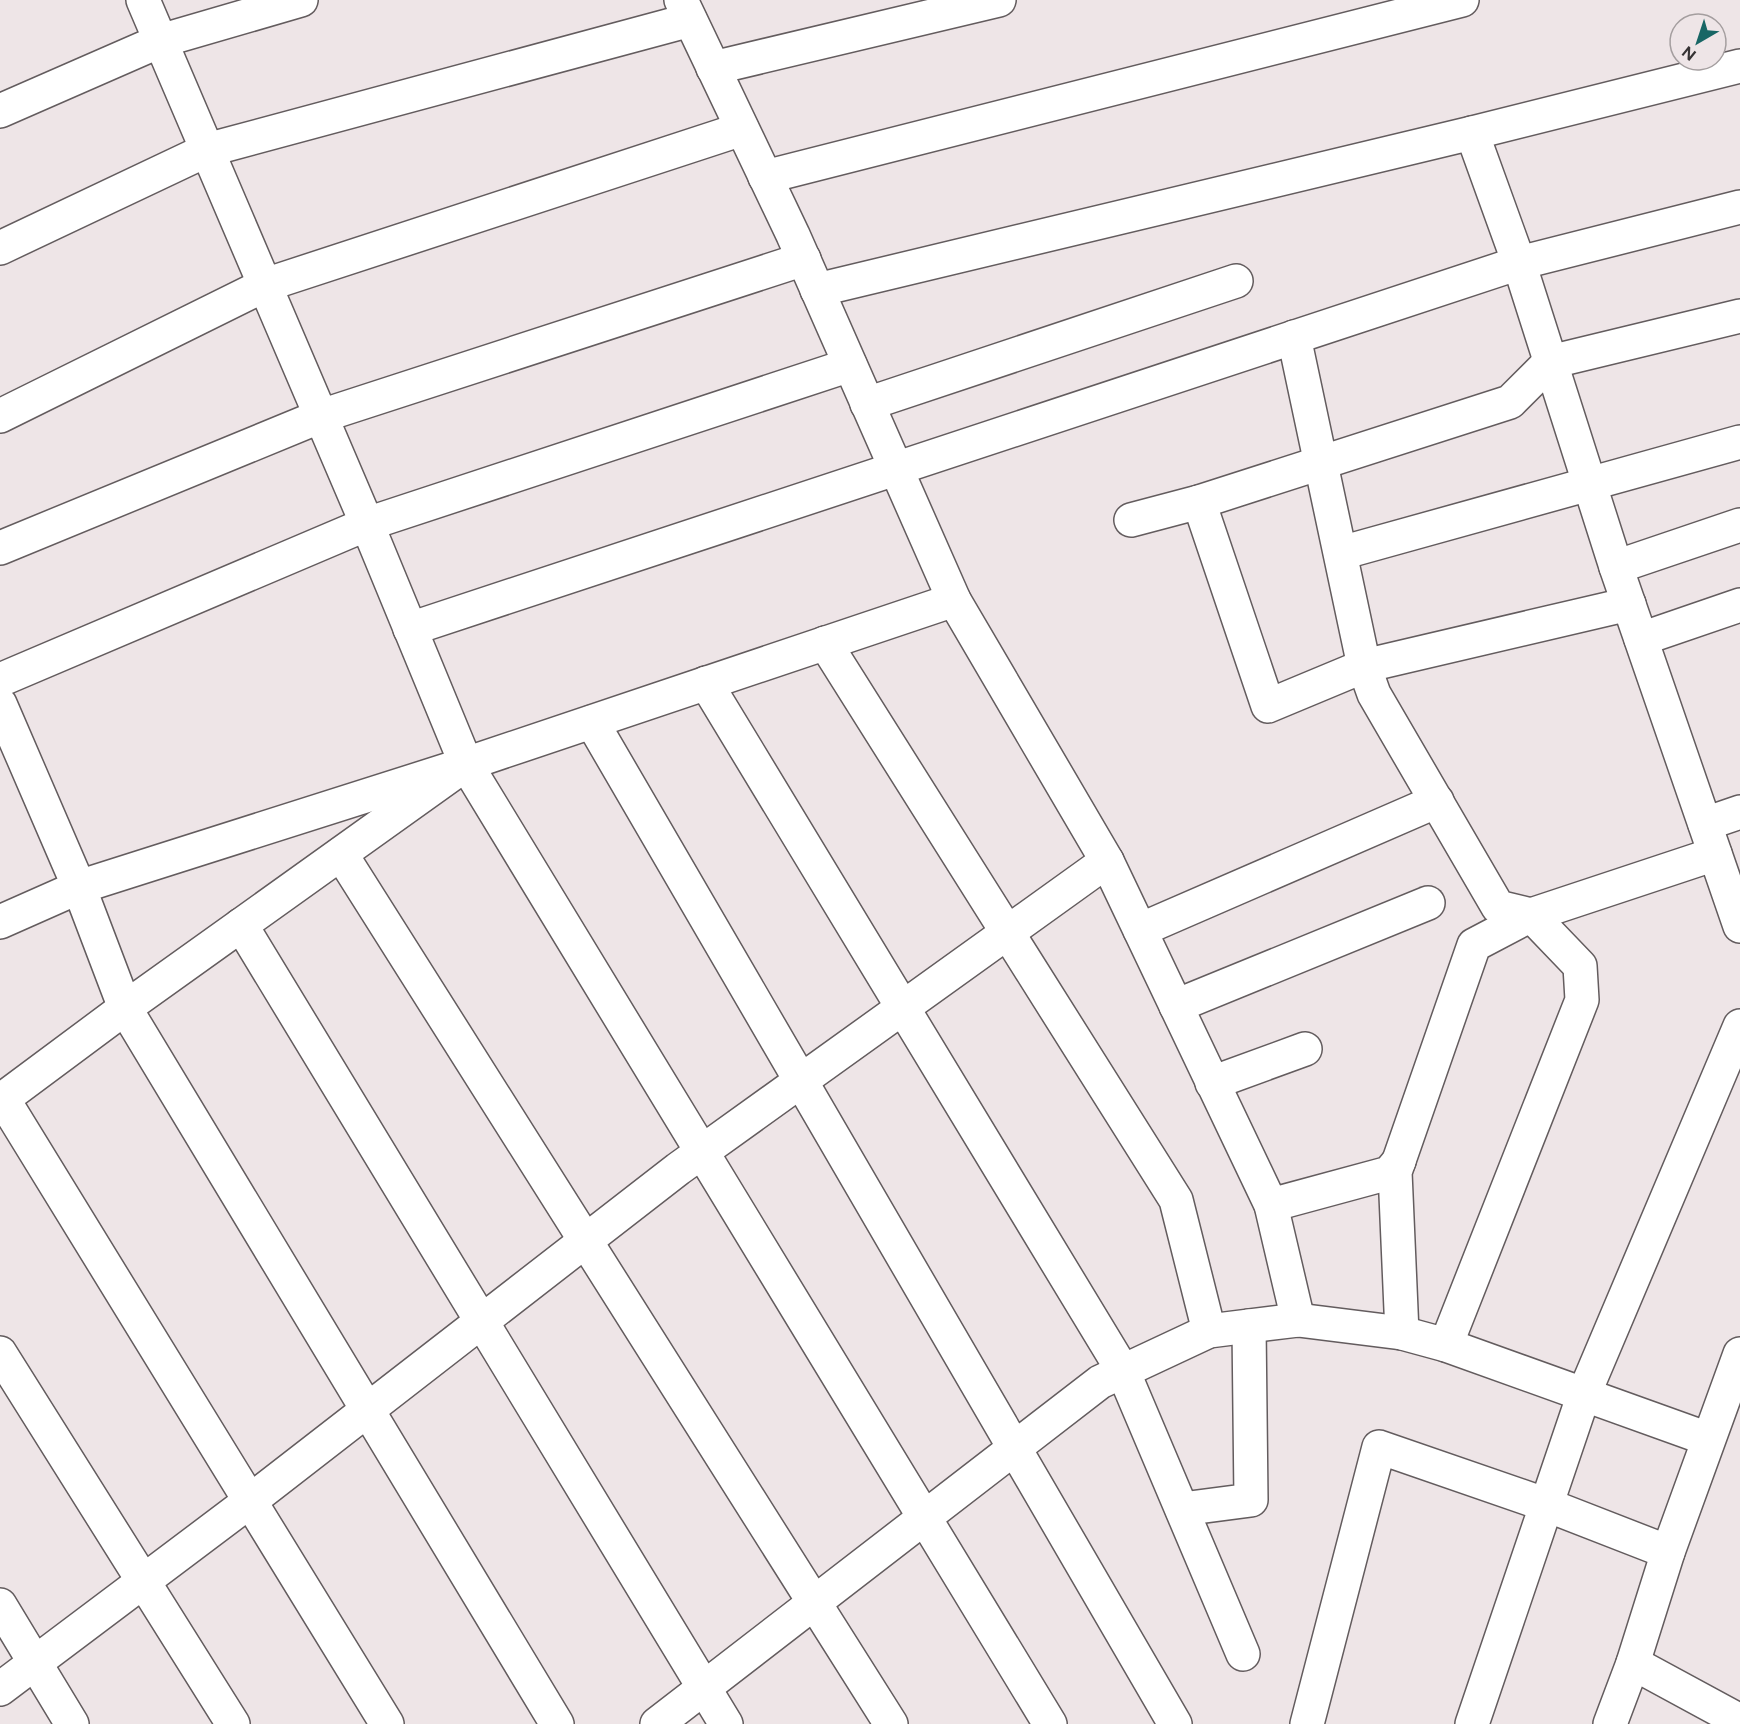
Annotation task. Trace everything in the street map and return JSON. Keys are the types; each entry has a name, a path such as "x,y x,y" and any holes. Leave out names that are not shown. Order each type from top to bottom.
{"street":[{"path":"143,0 367,524 466,764 1050,1724"},
{"path":"0,111 160,41 301,0"},
{"path":"713,68 999,0"},
{"path":"765,177 1462,0"},
{"path":"0,248 207,150 686,10 804,259 954,600 1107,861 1271,1205 1298,1320"},
{"path":"817,290 1472,133 1740,66"},
{"path":"0,416 265,285 742,129"},
{"path":"1472,133 1519,263 1616,567 1740,926"},
{"path":"410,629 1519,263 1740,207"},
{"path":"0,548 321,416 804,259"},
{"path":"867,404 1236,281"},
{"path":"1131,520 1199,502 1510,402 1550,362 1740,316"},
{"path":"1294,337 1364,666 1374,694 1498,907 1531,915 1580,966 1582,1000 1446,1345"},
{"path":"0,680 367,524 850,365"},
{"path":"1341,553 1740,442"},
{"path":"1199,502 1268,706 1364,666 1629,604"},
{"path":"1616,567 1740,525"},
{"path":"0,922 78,887 466,764 954,600"},
{"path":"1641,639 1740,605"},
{"path":"825,644 1176,1200 1209,1331"},
{"path":"706,683 1124,1371 1243,1654"},
{"path":"0,704 8,749 78,887 125,1008 557,1724"},
{"path":"592,722 1175,1724"},
{"path":"387,1724 2,1100 125,1008 466,764"},
{"path":"1140,930 1437,801"},
{"path":"1402,1333 1395,1172 1474,945 1531,915 1710,839 1740,812"},
{"path":"341,854 891,1724"},
{"path":"0,1689 250,1501 702,1152 1107,861"},
{"path":"1176,1006 1428,903"},
{"path":"241,925 726,1724"},
{"path":"1472,1724 1584,1394 1740,1026"},
{"path":"1212,1083 1305,1049"},
{"path":"1271,1205 1389,1173 1399,1161"},
{"path":"657,1724 1100,1382 1209,1331 1298,1320 1402,1333 1446,1345 1708,1440"},
{"path":"1182,1509 1251,1500 1249,1326"},
{"path":"0,1353 232,1724"},
{"path":"1610,1724 1633,1663 1668,1552 1740,1354"},
{"path":"1307,1724 1379,1447 1547,1505 1668,1552"},
{"path":"0,1605 72,1724"},
{"path":"1633,1663 1740,1721"}]}
